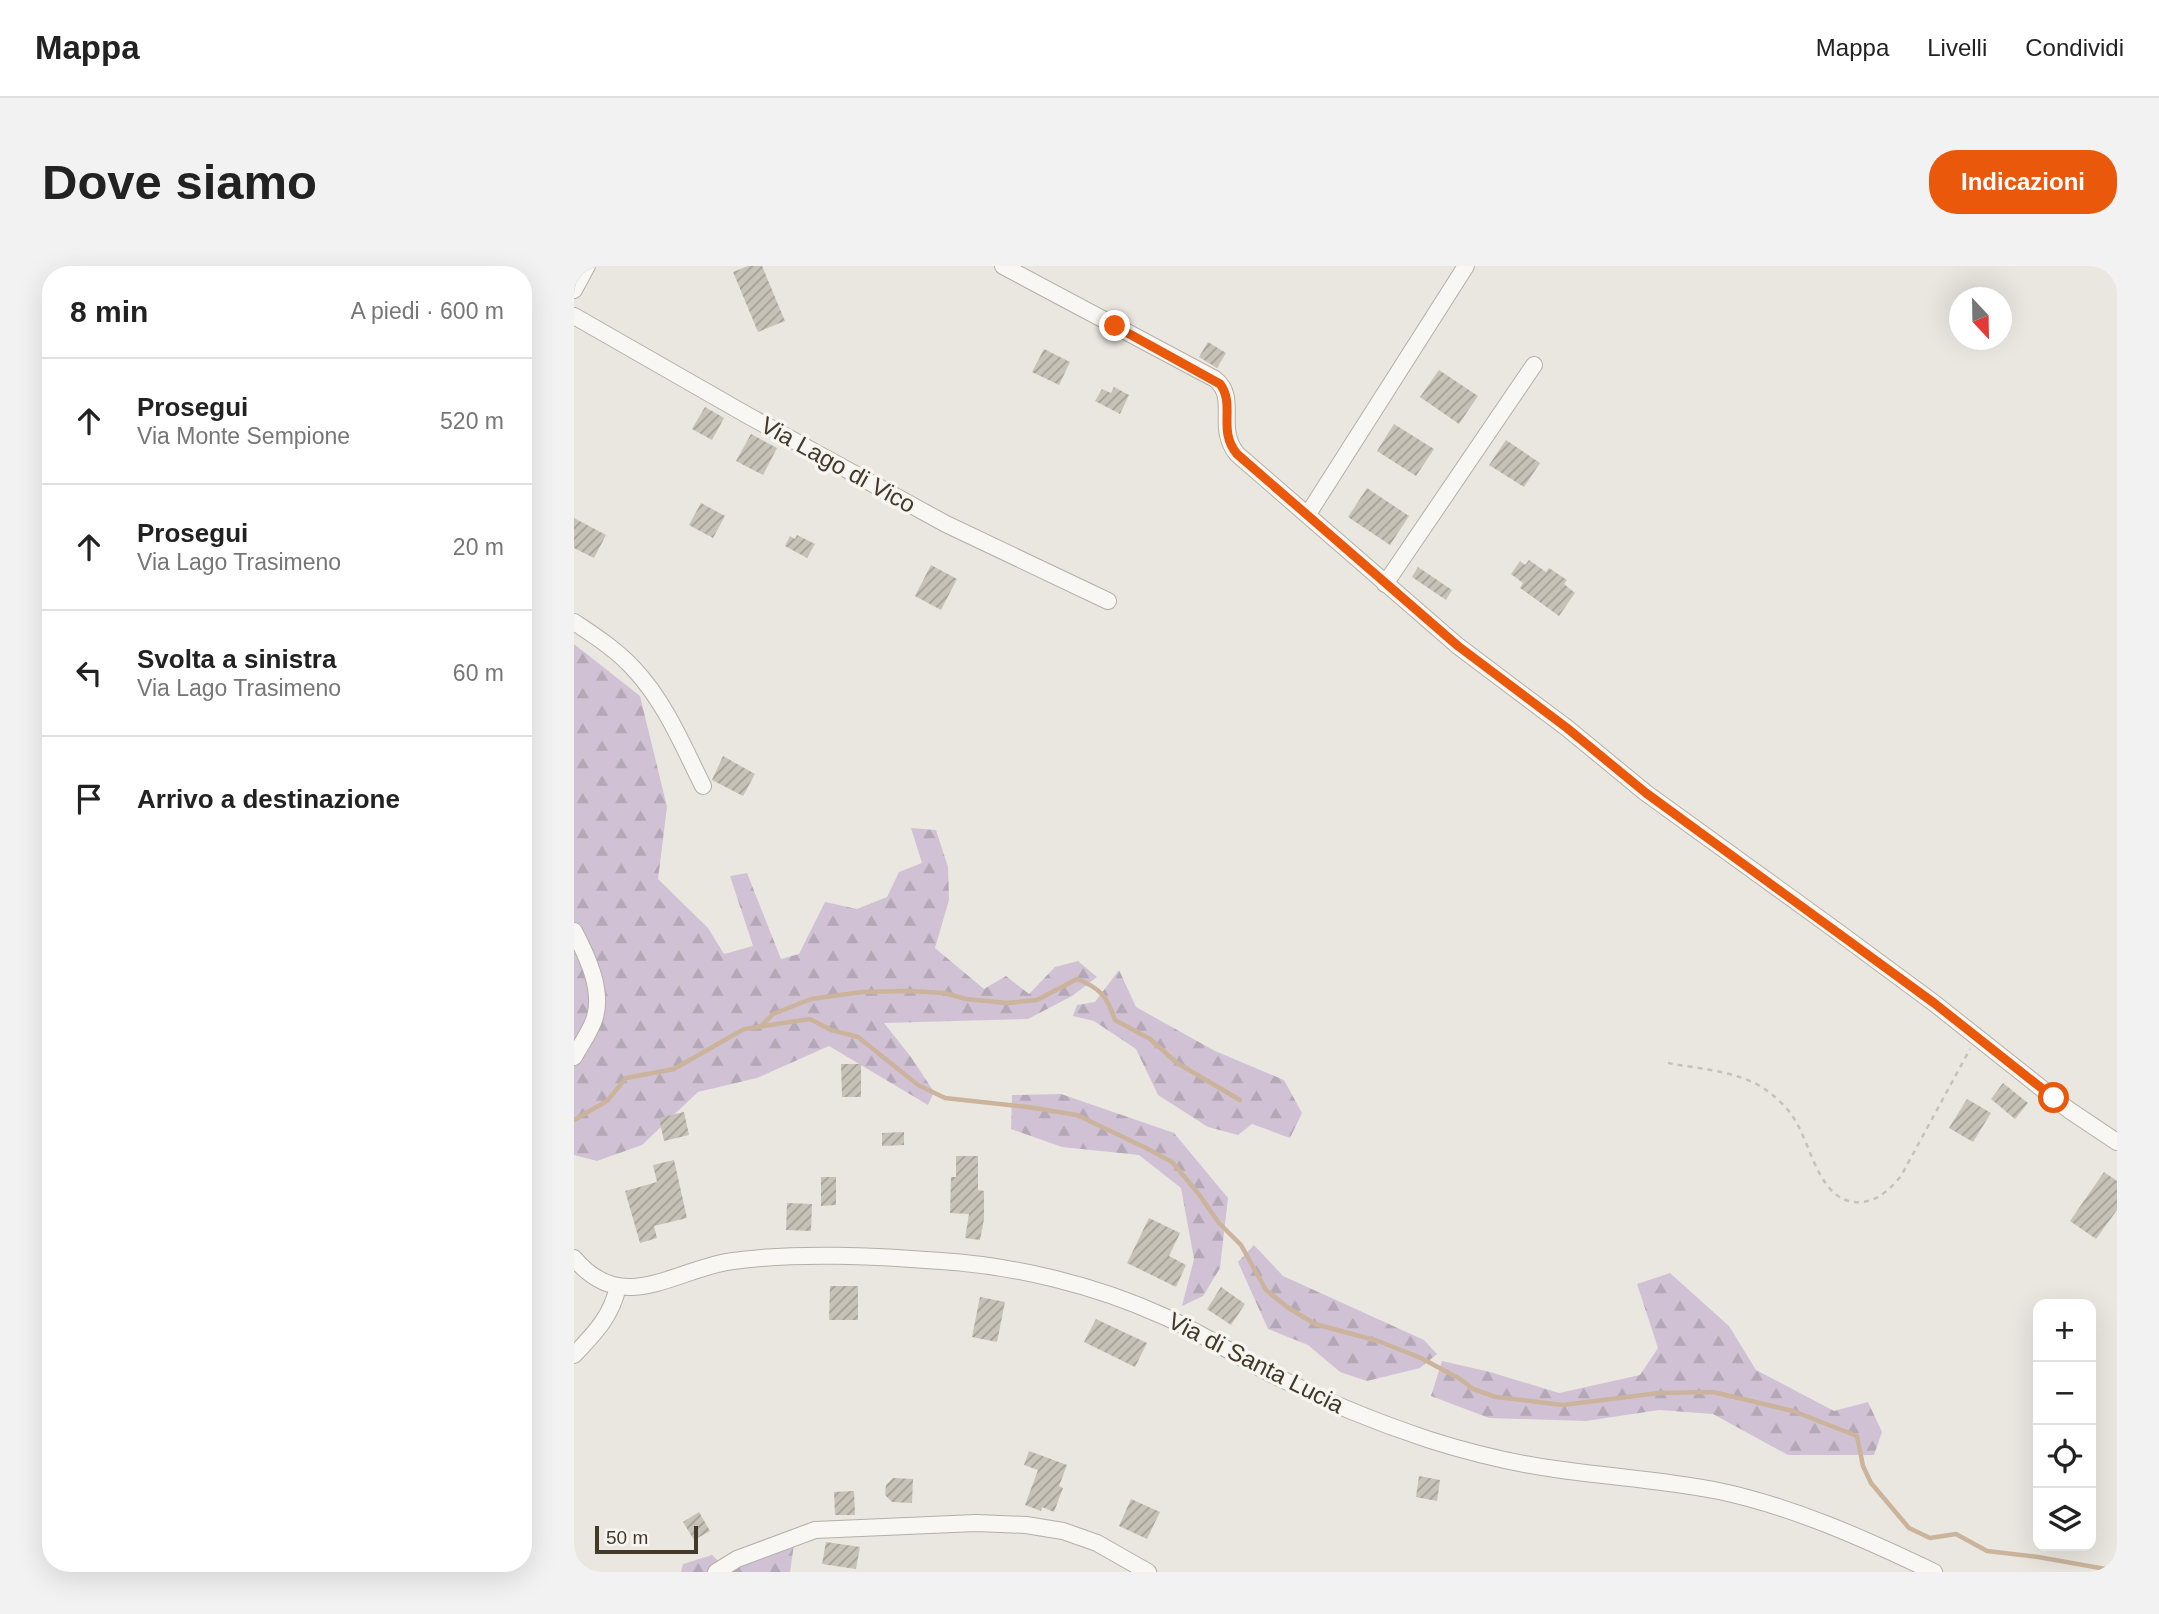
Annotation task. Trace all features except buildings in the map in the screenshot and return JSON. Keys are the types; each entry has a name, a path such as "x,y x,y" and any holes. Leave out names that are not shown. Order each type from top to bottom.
{"street":[{"path":"574,290 587,266"},
{"path":"1003,266 1215,379 1226,395 1227,437 1237,454 1458,646 1567,728 1646,793 1834,929 2062,1104 2117,1142"},
{"path":"1308,514 1466,266"},
{"name":"Via Lago di Vico","path":"574,316 759,422 946,524 1108,601"},
{"path":"1385,584 1534,365"},
{"path":"574,622 614,650 642,677 667,715 703,786"},
{"path":"574,931 594,982 598,1001 592,1023 574,1057"},
{"name":"Via di Santa Lucia","path":"618,1286 647,1285 720,1263 788,1257 947,1261 1026,1273 1103,1293 1147,1308 1297,1387 1401,1431 1501,1460 1682,1485 1739,1496 1836,1528 1934,1572"},
{"path":"574,1258 594,1277 618,1286 614,1303 605,1320 574,1355"},
{"path":"716,1572 737,1559 815,1530 976,1523 1026,1525 1074,1534 1097,1543 1148,1572"}],"path":[{"path":"1668,1063 1729,1075 1762,1087 1792,1115 1830,1188 1843,1198 1864,1202 1885,1192 1901,1176 1976,1037"}],"green space":[{"path":"574,644 640,696 667,807 658,879 708,928 724,954 753,946 730,876 747,873 781,959 799,954 825,902 857,909 887,897 899,872 922,863 911,828 936,830 948,867 949,900 935,948 984,989 1006,976 1029,994 1055,967 1078,961 1097,977 1072,996 1028,1019 884,1023 934,1092 928,1105 829,1046 757,1078 698,1092 642,1145 597,1161 574,1155"},
{"path":"1119,970 1136,1007 1215,1051 1284,1080 1302,1113 1290,1138 1252,1124 1238,1135 1208,1127 1158,1095 1136,1049 1094,1021 1073,1016 1077,1005 1095,1002"},
{"path":"1061,1094 1174,1133 1228,1198 1220,1268 1203,1296 1182,1306 1194,1259 1181,1188 1139,1155 1062,1147 1011,1129 1012,1095"},
{"path":"1254,1245 1283,1276 1424,1340 1437,1354 1420,1368 1367,1381 1340,1372 1308,1345 1268,1329 1238,1262"},
{"path":"1670,1273 1729,1326 1756,1370 1834,1411 1868,1402 1882,1432 1874,1455 1788,1455 1713,1414 1659,1410 1586,1421 1489,1418 1431,1396 1442,1361 1559,1393 1640,1375 1658,1348 1637,1284"},
{"path":"794,1544 790,1572 681,1572 683,1564 712,1555 728,1571"}],"waterway":[{"path":"761,1026 773,1014 811,999 862,992 908,991 945,993 966,999 1007,1003 1037,1000 1077,979 1102,994 1115,1020 1150,1039 1177,1063 1240,1100"},
{"path":"574,1120 607,1101 626,1078 674,1069 744,1029 810,1019 831,1030 858,1037 918,1085 945,1098 1077,1115 1172,1162 1219,1223 1241,1245 1266,1290 1315,1324 1378,1341 1421,1358 1473,1389 1496,1397 1563,1405 1659,1393 1713,1392 1793,1411 1857,1436 1863,1466 1871,1483 1909,1528 1930,1538 1956,1534 1987,1551 2117,1571"}],"route":[{"path":"1115,326 1215,379 1225,389 1227,437 1237,454 1458,646 1567,728 1646,793 1934,1003 2054,1098"}]}
